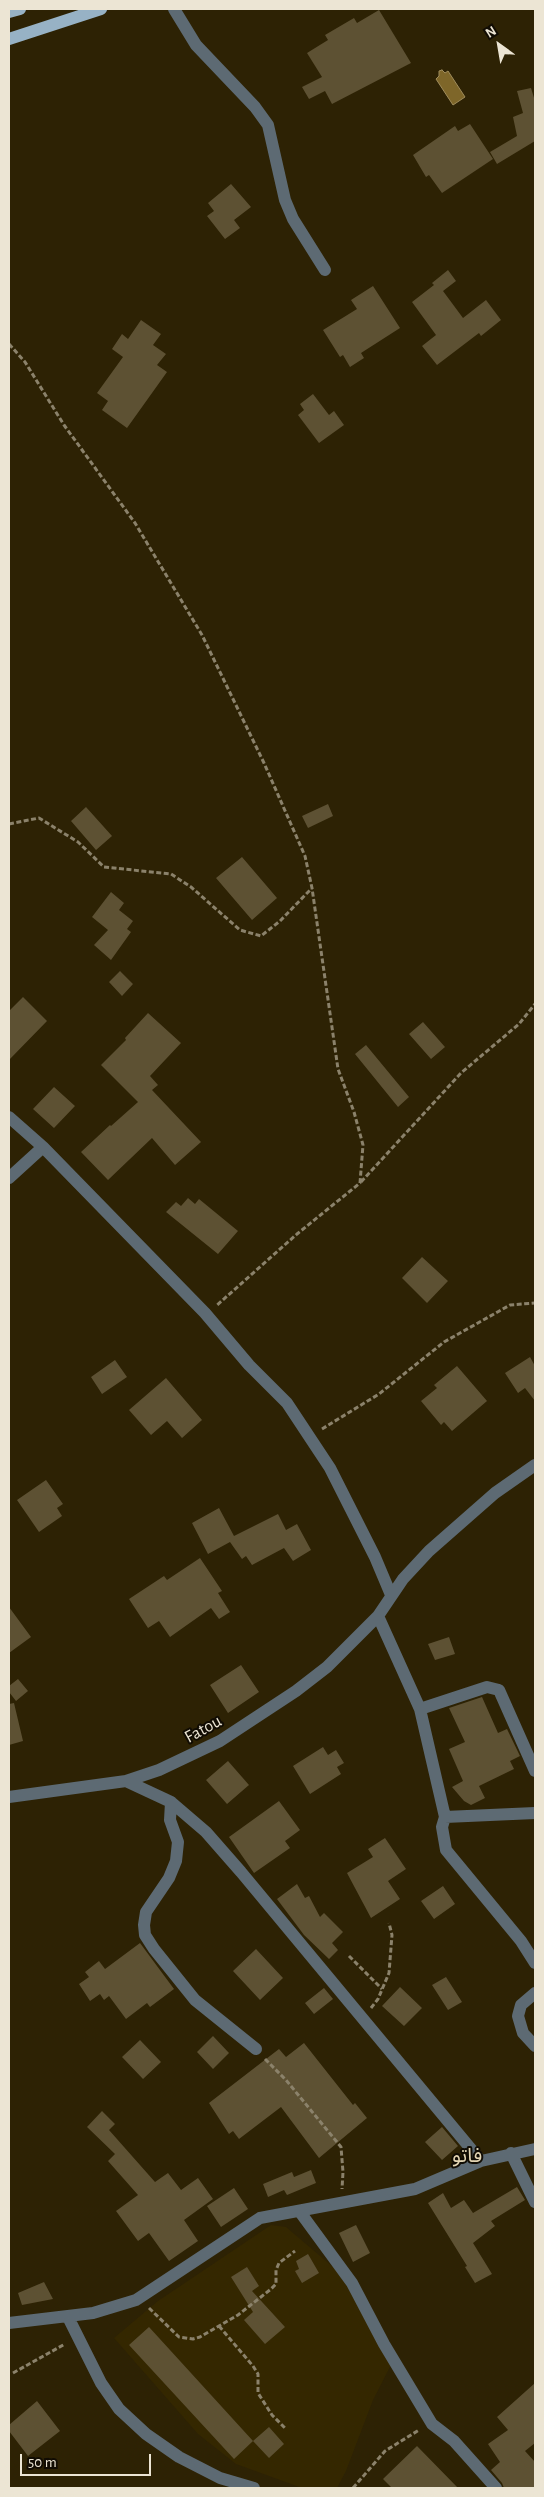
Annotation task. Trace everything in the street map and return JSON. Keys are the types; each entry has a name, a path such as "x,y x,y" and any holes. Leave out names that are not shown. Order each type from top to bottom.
{"main road":[{"path":"9,12 20,9"},
{"path":"9,39 101,9"}],"street":[{"path":"174,9 196,45 255,107 268,125 285,200 293,219 325,270"},
{"path":"9,1117 43,1147 205,1313 249,1365 287,1403 310,1436 352,1510 391,1595"},
{"path":"9,1178 43,1147"},
{"name":"Fatou","path":"9,1796 126,1780 190,1756 256,1718 327,1667 378,1616 391,1595 429,1551 494,1493 535,1465"},
{"path":"378,1616 420,1709 445,1817 442,1827 446,1850 521,1941 535,1963"},
{"path":"420,1709 487,1687 499,1690 535,1771"},
{"path":"126,1780 171,1802 206,1832 481,2161"},
{"path":"171,1802 170,1820 178,1842 176,1861 169,1878 146,1912 145,1935 195,2000 256,2049"},
{"path":"445,1817 535,1813"},
{"path":"535,1993 521,2005 518,2016 524,2033 535,2046"},
{"path":"9,2322 68,2317 111,2308 136,2300 254,2221 274,2215 340,2205 415,2189 481,2161 535,2149"},
{"path":"511,2153 535,2202"},
{"path":"300,2212 352,2284 384,2344 432,2424 454,2441 496,2488"},
{"path":"68,2317 101,2383 119,2409 146,2434 179,2456 220,2478 254,2488"}],"path":[{"path":"9,344 25,362 64,425 135,523 202,635 264,763 305,856 312,888 338,1069 363,1145 360,1183"},
{"path":"9,824 39,818 78,842 104,867 171,874 191,887 240,930 261,936 280,921 312,888"},
{"path":"205,1313 215,1307 297,1234 360,1183 461,1073 519,1024 535,1004"},
{"path":"310,1436 379,1394 444,1342 510,1306 535,1303"},
{"path":"361,2017 373,2006 388,1973 392,1935 389,1923"},
{"path":"349,1956 382,1989"},
{"path":"256,2049 286,2080 341,2147 343,2172 340,2205"},
{"path":"136,2300 179,2337 193,2339 219,2326 259,2299 276,2284 276,2270 279,2263 295,2251"},
{"path":"219,2326 253,2366 258,2374 258,2394 272,2415 285,2428"},
{"path":"14,2373 77,2338"},
{"path":"353,2488 385,2451 406,2437 432,2424"}],"shaded area":[{"path":"442,70 445,73 448,71 465,97 453,105 436,79 439,76 439,71"},
{"path":"271,2225 286,2227 346,2278 391,2365 373,2400 346,2471 337,2488 302,2488 236,2464 198,2434 114,2338 158,2301"}],"building":[{"path":"379,10 411,63 332,104 325,91 309,99 302,87 322,77 307,53 328,40 325,35 354,18 357,23"},
{"path":"531,88 535,101 535,141 497,164 490,152 517,136 513,117 523,113 517,91"},
{"path":"470,124 493,159 442,193 429,175 426,177 413,155 455,126 458,131"},
{"path":"231,184 251,207 234,220 240,228 225,239 207,216 214,211 208,203"},
{"path":"448,270 456,281 443,291 463,318 486,300 501,320 481,336 479,333 437,365 422,346 436,335 412,302 434,285 432,283"},
{"path":"373,286 400,328 361,353 364,358 350,367 343,355 340,357 323,330 357,309 351,300"},
{"path":"141,320 161,334 153,345 166,354 157,365 167,372 127,428 102,410 108,401 97,393 123,357 112,349 122,334 128,339"},
{"path":"313,394 329,415 334,411 344,425 319,443 298,415 304,410 300,404"},
{"path":"328,804 333,816 308,828 302,816"},
{"path":"86,807 112,836 96,850 71,821"},
{"path":"242,857 277,898 252,920 216,878"},
{"path":"111,892 124,903 119,910 133,921 127,929 131,932 111,960 94,945 108,930 92,917"},
{"path":"120,971 133,984 122,996 109,982"},
{"path":"23,997 47,1021 9,1060 9,1011"},
{"path":"148,1013 181,1043 150,1076 158,1085 152,1090 201,1142 175,1165 152,1138 108,1180 81,1152 138,1102 101,1065 126,1040 125,1038"},
{"path":"423,1022 445,1047 431,1059 409,1034"},
{"path":"366,1045 409,1097 398,1107 355,1054"},
{"path":"54,1087 75,1106 54,1128 33,1109"},
{"path":"188,1198 195,1204 199,1199 238,1231 218,1254 166,1212 176,1202 181,1206"},
{"path":"422,1257 448,1281 427,1303 402,1278"},
{"path":"530,1357 535,1366 535,1401 525,1388 518,1393 505,1373"},
{"path":"115,1360 127,1377 102,1394 91,1377"},
{"path":"457,1366 487,1401 452,1431 444,1422 441,1425 421,1401 437,1388 434,1385"},
{"path":"166,1378 202,1420 182,1438 167,1421 151,1435 129,1410"},
{"path":"46,1480 63,1504 57,1508 62,1516 39,1532 17,1500"},
{"path":"219,1508 234,1536 278,1514 286,1530 297,1524 311,1550 293,1561 284,1548 252,1565 246,1556 242,1559 230,1542 208,1554 192,1523"},
{"path":"200,1558 222,1591 218,1593 230,1612 219,1619 211,1608 170,1637 159,1621 148,1628 129,1599 164,1576 167,1580"},
{"path":"9,1607 31,1637 9,1653"},
{"path":"449,1637 455,1654 435,1660 428,1644"},
{"path":"241,1665 259,1692 228,1713 210,1685"},
{"path":"18,1679 28,1691 16,1701 9,1692 9,1686"},
{"path":"482,1697 498,1733 507,1729 520,1756 510,1761 514,1769 479,1786 485,1798 471,1805 464,1801 452,1787 463,1781 449,1749 465,1742 449,1708"},
{"path":"14,1703 23,1741 9,1745 9,1704"},
{"path":"323,1747 328,1755 336,1750 344,1763 337,1767 341,1774 310,1794 293,1766"},
{"path":"228,1761 249,1785 227,1804 206,1780"},
{"path":"279,1801 300,1830 285,1841 290,1848 254,1873 229,1837"},
{"path":"385,1838 406,1869 388,1881 400,1899 371,1918 347,1873 373,1857 368,1849"},
{"path":"297,1884 305,1898 309,1896 320,1917 324,1913 343,1932 332,1943 338,1950 329,1959 304,1935 277,1899"},
{"path":"443,1886 455,1904 434,1919 421,1901"},
{"path":"140,1943 174,1989 150,2007 147,2003 126,2019 109,1996 104,2000 100,1994 90,2001 79,1984 89,1977 85,1972 99,1961 105,1969"},
{"path":"256,1949 283,1978 260,2000 233,1971"},
{"path":"446,1977 462,2002 448,2010 432,1985"},
{"path":"400,1987 422,2008 404,2026 382,2006"},
{"path":"324,1988 333,1999 314,2014 305,2003"},
{"path":"213,2036 229,2053 213,2069 197,2052"},
{"path":"140,2040 161,2062 143,2079 122,2057"},
{"path":"304,2043 353,2105 355,2103 367,2118 319,2158 281,2107 239,2139 233,2131 229,2134 209,2103 279,2049 286,2057"},
{"path":"102,2111 115,2124 109,2130 155,2182 168,2173 181,2190 198,2178 213,2199 184,2220 198,2241 169,2261 149,2233 138,2241 116,2211 138,2195 108,2161 115,2154 87,2127"},
{"path":"442,2127 458,2146 442,2160 425,2142"},
{"path":"311,2170 316,2183 287,2195 284,2190 268,2197 263,2184 292,2172 294,2177"},
{"path":"517,2187 525,2200 491,2221 495,2226 473,2243 492,2274 475,2283 465,2267 467,2266 428,2203 443,2193 451,2208 464,2200 473,2213"},
{"path":"234,2188 248,2209 221,2227 207,2206"},
{"path":"356,2225 370,2253 353,2262 339,2233"},
{"path":"308,2254 319,2273 302,2283 295,2271 299,2269 296,2261"},
{"path":"247,2267 259,2286 252,2291 285,2327 265,2344 244,2320 253,2312 231,2277"},
{"path":"44,2282 53,2299 22,2305 18,2293"},
{"path":"149,2327 253,2441 234,2459 129,2345"},
{"path":"535,2383 535,2443 525,2451 535,2462 535,2488 504,2488 491,2470 500,2462 488,2444 508,2430 497,2417"},
{"path":"37,2401 60,2431 28,2456 9,2431 9,2425"},
{"path":"269,2427 284,2444 269,2458 253,2441"},
{"path":"417,2446 458,2488 392,2488 383,2479"}],"district":[{"name":"فاتو","path":"467,2156"}]}
